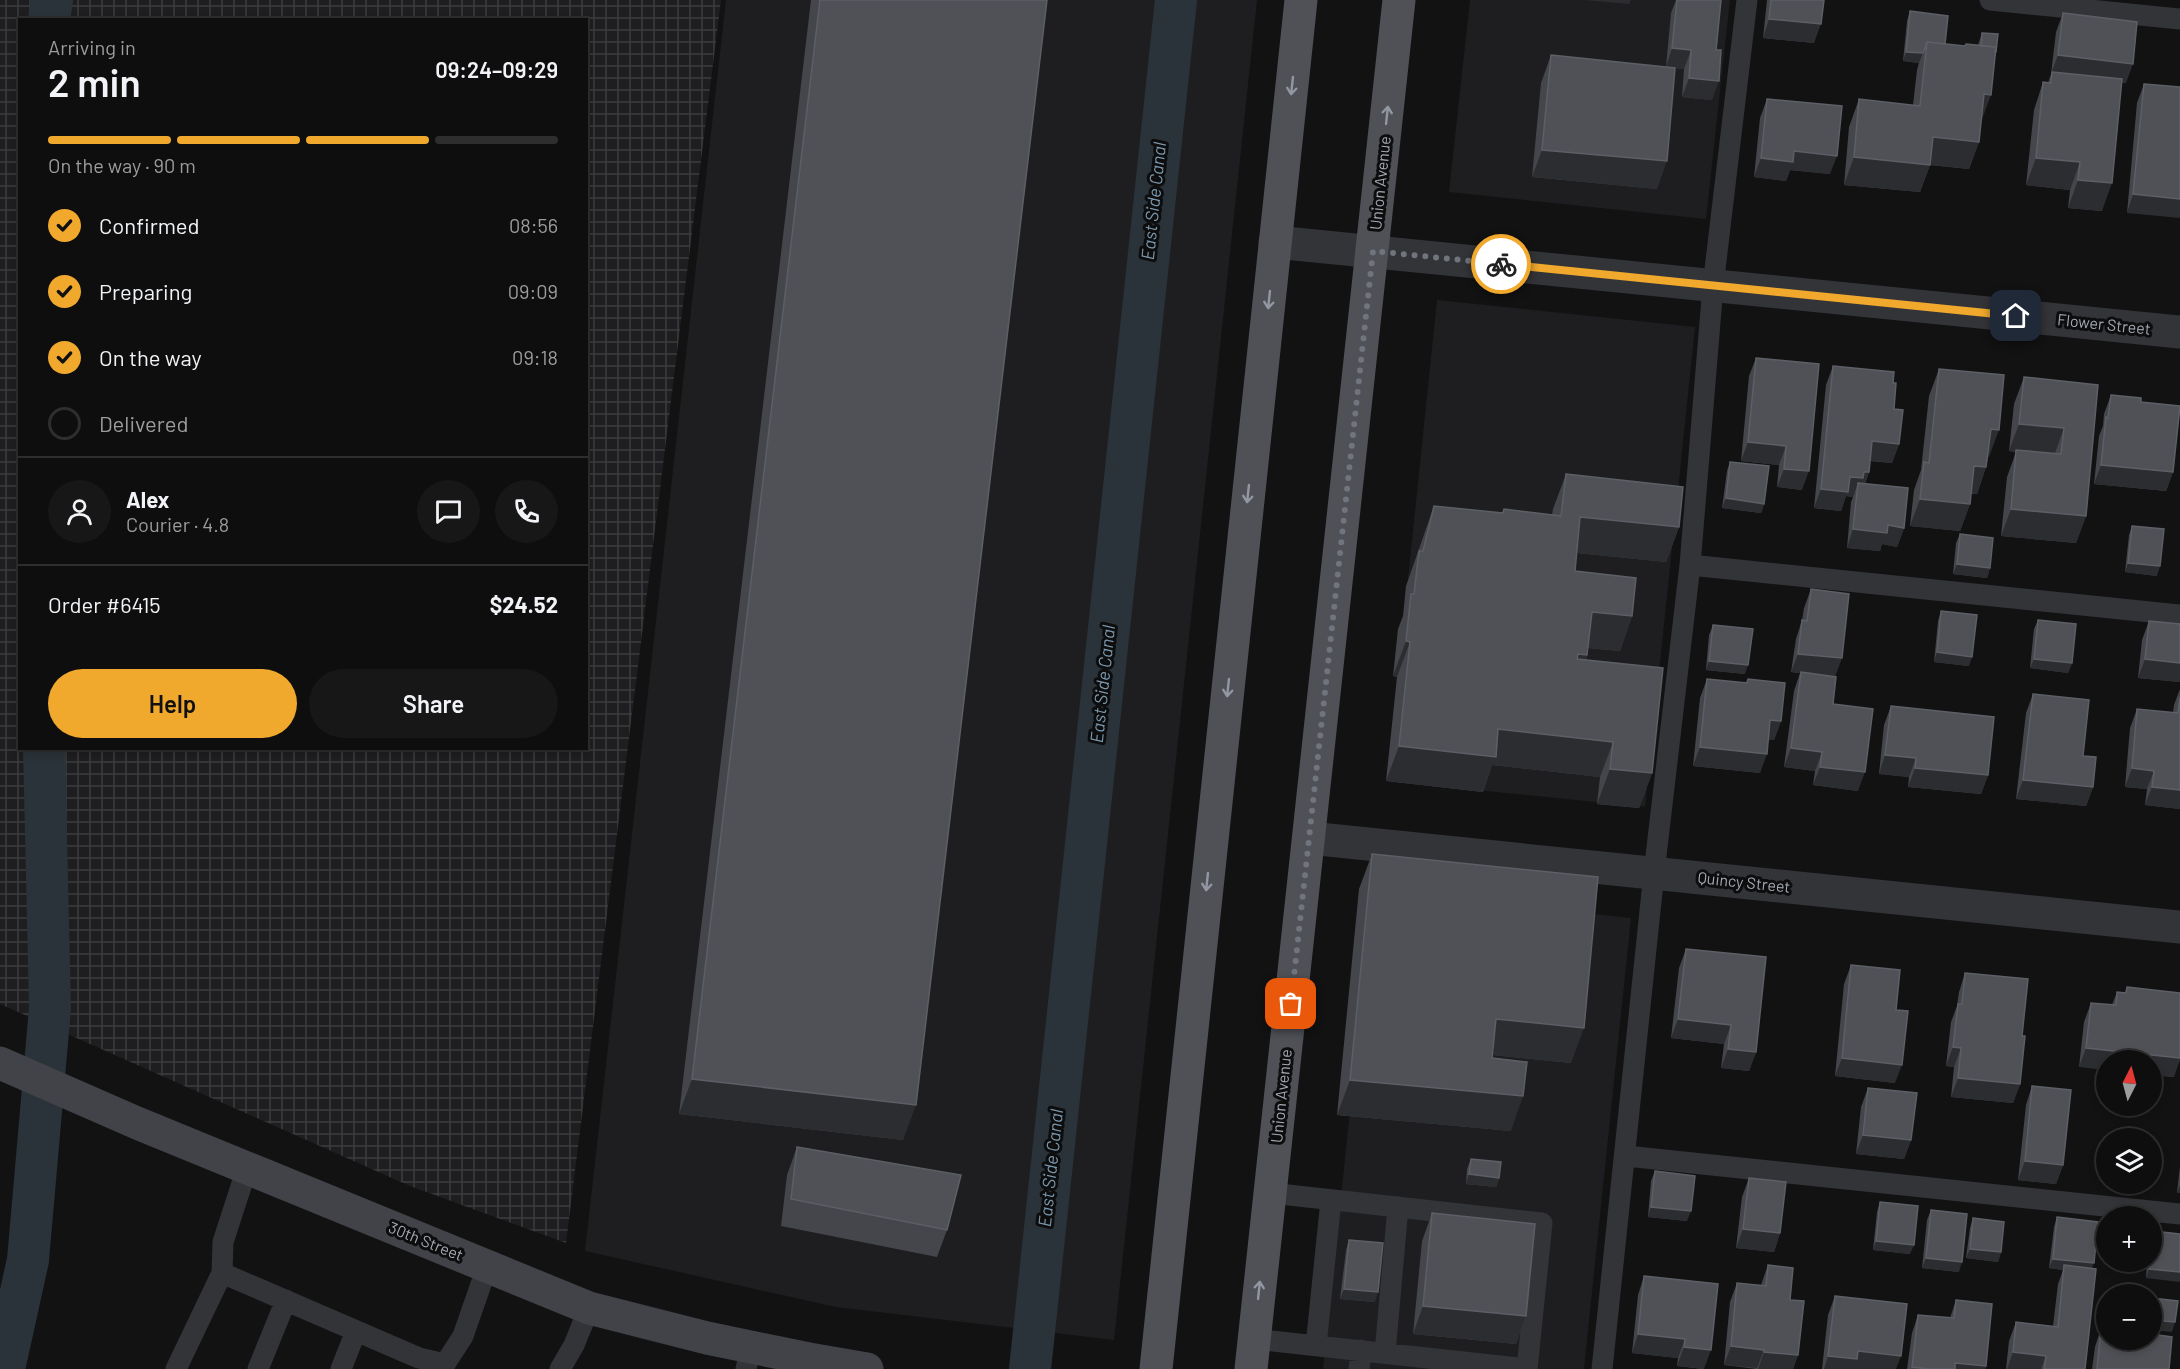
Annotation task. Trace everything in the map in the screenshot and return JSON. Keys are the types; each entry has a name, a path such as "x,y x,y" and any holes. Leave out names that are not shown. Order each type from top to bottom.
{"main road":[{"path":"1156,1369 1301,0"},
{"name":"Union Avenue","path":"1252,1354 1399,0"}],"street":[{"name":"Flower Street","path":"1275,242 2180,332"},
{"name":"Quincy Street","path":"1309,838 2180,927"},
{"name":"30th Street","path":"0,1063 137,1123 589,1308 749,1358 867,1369"}],"lane":[{"path":"1602,1369 1654,873 1690,565 1713,286 1747,0"},
{"path":"1990,0 2180,19"},
{"path":"1690,565 2180,615"},
{"path":"1626,1156 2180,1214"},
{"path":"176,1369 222,1273 223,1242 247,1168"},
{"path":"1252,1354 1316,1346 1360,1360 1384,1353 1526,1369 1542,1223 1270,1193"},
{"path":"1316,1346 1331,1200"},
{"path":"1384,1353 1398,1207"},
{"path":"222,1273 419,1358 449,1367 488,1267"},
{"path":"258,1369 286,1300"},
{"path":"560,1369 574,1345 589,1308"},
{"path":"341,1369 356,1331"}],"shaded area":[{"path":"0,0 721,0 566,1243 410,1186 0,1004"},
{"path":"726,0 1257,0 1114,1340 836,1307 585,1251"},
{"path":"1470,0 1730,0 1706,219 1449,192"},
{"path":"1437,300 1695,327 1645,807 1387,781"},
{"path":"1373,891 1631,918 1584,1369 1323,1369"}],"building":[{"path":"820,0 1047,0 916,1105 692,1079"},
{"path":"1677,0 1721,0 1716,50 1721,50 1719,81 1689,78 1691,50 1672,48"},
{"path":"1771,0 1824,0 1821,24 1769,19"},
{"path":"1910,11 1948,16 1945,44 1927,42 1923,53 1906,52"},
{"path":"2063,13 2137,22 2133,64 2058,55"},
{"path":"1982,33 1998,34 1996,52 1996,47 1981,46"},
{"path":"1927,42 1996,47 1991,95 1984,94 1979,142 1933,137 1930,165 1854,157 1859,99 1920,106"},
{"path":"1551,55 1675,68 1667,161 1542,150"},
{"path":"2052,72 2122,79 2112,183 2078,180 2080,162 2036,158 2043,82 2051,83"},
{"path":"2144,84 2180,87 2180,199 2133,194"},
{"path":"1767,99 1842,106 1837,156 1794,151 1793,162 1761,158"},
{"path":"1756,358 1819,364 1809,471 1784,469 1786,446 1748,442"},
{"path":"1833,366 1894,372 1893,383 1896,383 1894,409 1903,410 1899,444 1872,441 1869,472 1864,472 1863,478 1850,477 1848,492 1821,489"},
{"path":"1939,369 2004,375 1999,430 1991,429 1986,467 1974,466 1970,504 1920,499 1924,462 1929,463"},
{"path":"2024,377 2098,385 2086,516 2011,509 2016,450 2061,454 2064,428 2019,424"},
{"path":"2111,395 2141,398 2141,402 2180,406 2173,472 2101,465 2106,417 2108,418"},
{"path":"1730,462 1769,466 1764,504 1726,498"},
{"path":"1566,474 1683,487 1679,527 1580,517 1575,571 1636,578 1632,616 1592,612 1587,655 1578,654 1577,659 1663,668 1652,773 1610,769 1613,742 1498,729 1496,757 1399,746 1410,642 1406,641 1411,594 1414,594 1419,551 1423,551 1434,506 1503,513 1504,509 1561,516"},
{"path":"1858,483 1908,488 1904,528 1888,525 1887,533 1853,529"},
{"path":"2132,526 2164,529 2160,566 2128,563"},
{"path":"1960,534 1993,538 1990,568 1957,564"},
{"path":"1811,589 1849,594 1842,658 1798,654 1802,620 1807,621"},
{"path":"1941,611 1977,615 1972,657 1937,652"},
{"path":"2038,620 2076,624 2072,663 2034,659"},
{"path":"2149,621 2180,624 2180,663 2145,659"},
{"path":"1713,625 1753,629 1748,665 1709,661"},
{"path":"1801,672 1836,677 1833,704 1873,709 1865,772 1820,767 1822,752 1791,748"},
{"path":"1707,679 1747,683 1748,679 1785,683 1781,721 1770,720 1767,754 1700,747"},
{"path":"2033,694 2089,700 2083,756 2096,757 2093,787 2023,780"},
{"path":"2180,697 2180,790 2152,787 2154,771 2132,768 2137,709 2178,713"},
{"path":"1891,706 1994,717 1988,775 1915,768 1916,758 1885,755"},
{"path":"1372,854 1598,877 1584,1028 1496,1019 1492,1058 1527,1062 1523,1096 1350,1080"},
{"path":"1686,949 1766,957 1756,1052 1728,1049 1731,1025 1678,1019"},
{"path":"1851,965 1900,970 1896,1010 1908,1011 1902,1065 1842,1058"},
{"path":"1965,973 2028,979 2020,1084 1958,1078 1961,1048 1953,1047 1958,1004 1962,1004"},
{"path":"2127,987 2180,993 2180,1058 2162,1056 2162,1050 2086,1048 2091,1003 2116,1005 2117,992 2126,993"},
{"path":"2032,1086 2071,1090 2063,1165 2025,1161"},
{"path":"1868,1088 1917,1093 1911,1140 1863,1135"},
{"path":"797,1147 961,1175 947,1230 791,1199"},
{"path":"1471,1159 1501,1162 1499,1178 1469,1174"},
{"path":"1655,1171 1695,1176 1691,1211 1651,1207"},
{"path":"1749,1178 1786,1182 1780,1233 1743,1229"},
{"path":"1880,1202 1918,1206 1914,1245 1876,1241"},
{"path":"1931,1210 1967,1214 1962,1262 1926,1258"},
{"path":"1432,1213 1535,1224 1526,1316 1423,1306"},
{"path":"2057,1217 2096,1222 2094,1263 2053,1259"},
{"path":"1973,1218 2004,1222 2001,1252 1970,1249"},
{"path":"2162,1232 2180,1234 2180,1272 2162,1270"},
{"path":"1349,1240 1383,1243 1378,1292 1344,1289"},
{"path":"1768,1265 1793,1268 1790,1300 1804,1301 1798,1355 1731,1346 1737,1283 1766,1286"},
{"path":"2064,1265 2096,1269 2085,1369 2044,1369 2046,1356 2013,1352 2016,1322 2058,1327"},
{"path":"1644,1276 1718,1284 1711,1350 1684,1347 1685,1339 1638,1334"},
{"path":"1835,1296 1907,1304 1901,1356 1858,1351 1857,1359 1828,1356"},
{"path":"2162,1299 2178,1301 2175,1322 2162,1321"},
{"path":"1956,1300 1992,1304 1986,1366 1955,1363 1955,1369 1912,1367 1918,1315 1954,1318"},
{"path":"2162,1336 2172,1337 2169,1369 2097,1369 2099,1350 2162,1350"}],"waterway":[{"path":"49,18 52,0"},
{"name":"East Side Canal","path":"1030,1369 1176,0"},
{"path":"4,1369 28,1260 50,1008 44,750"}],"way so far":[{"path":"1291,1004 1373,251 1501,264"}],"route":[{"path":"1501,264 2016,316"}]}
